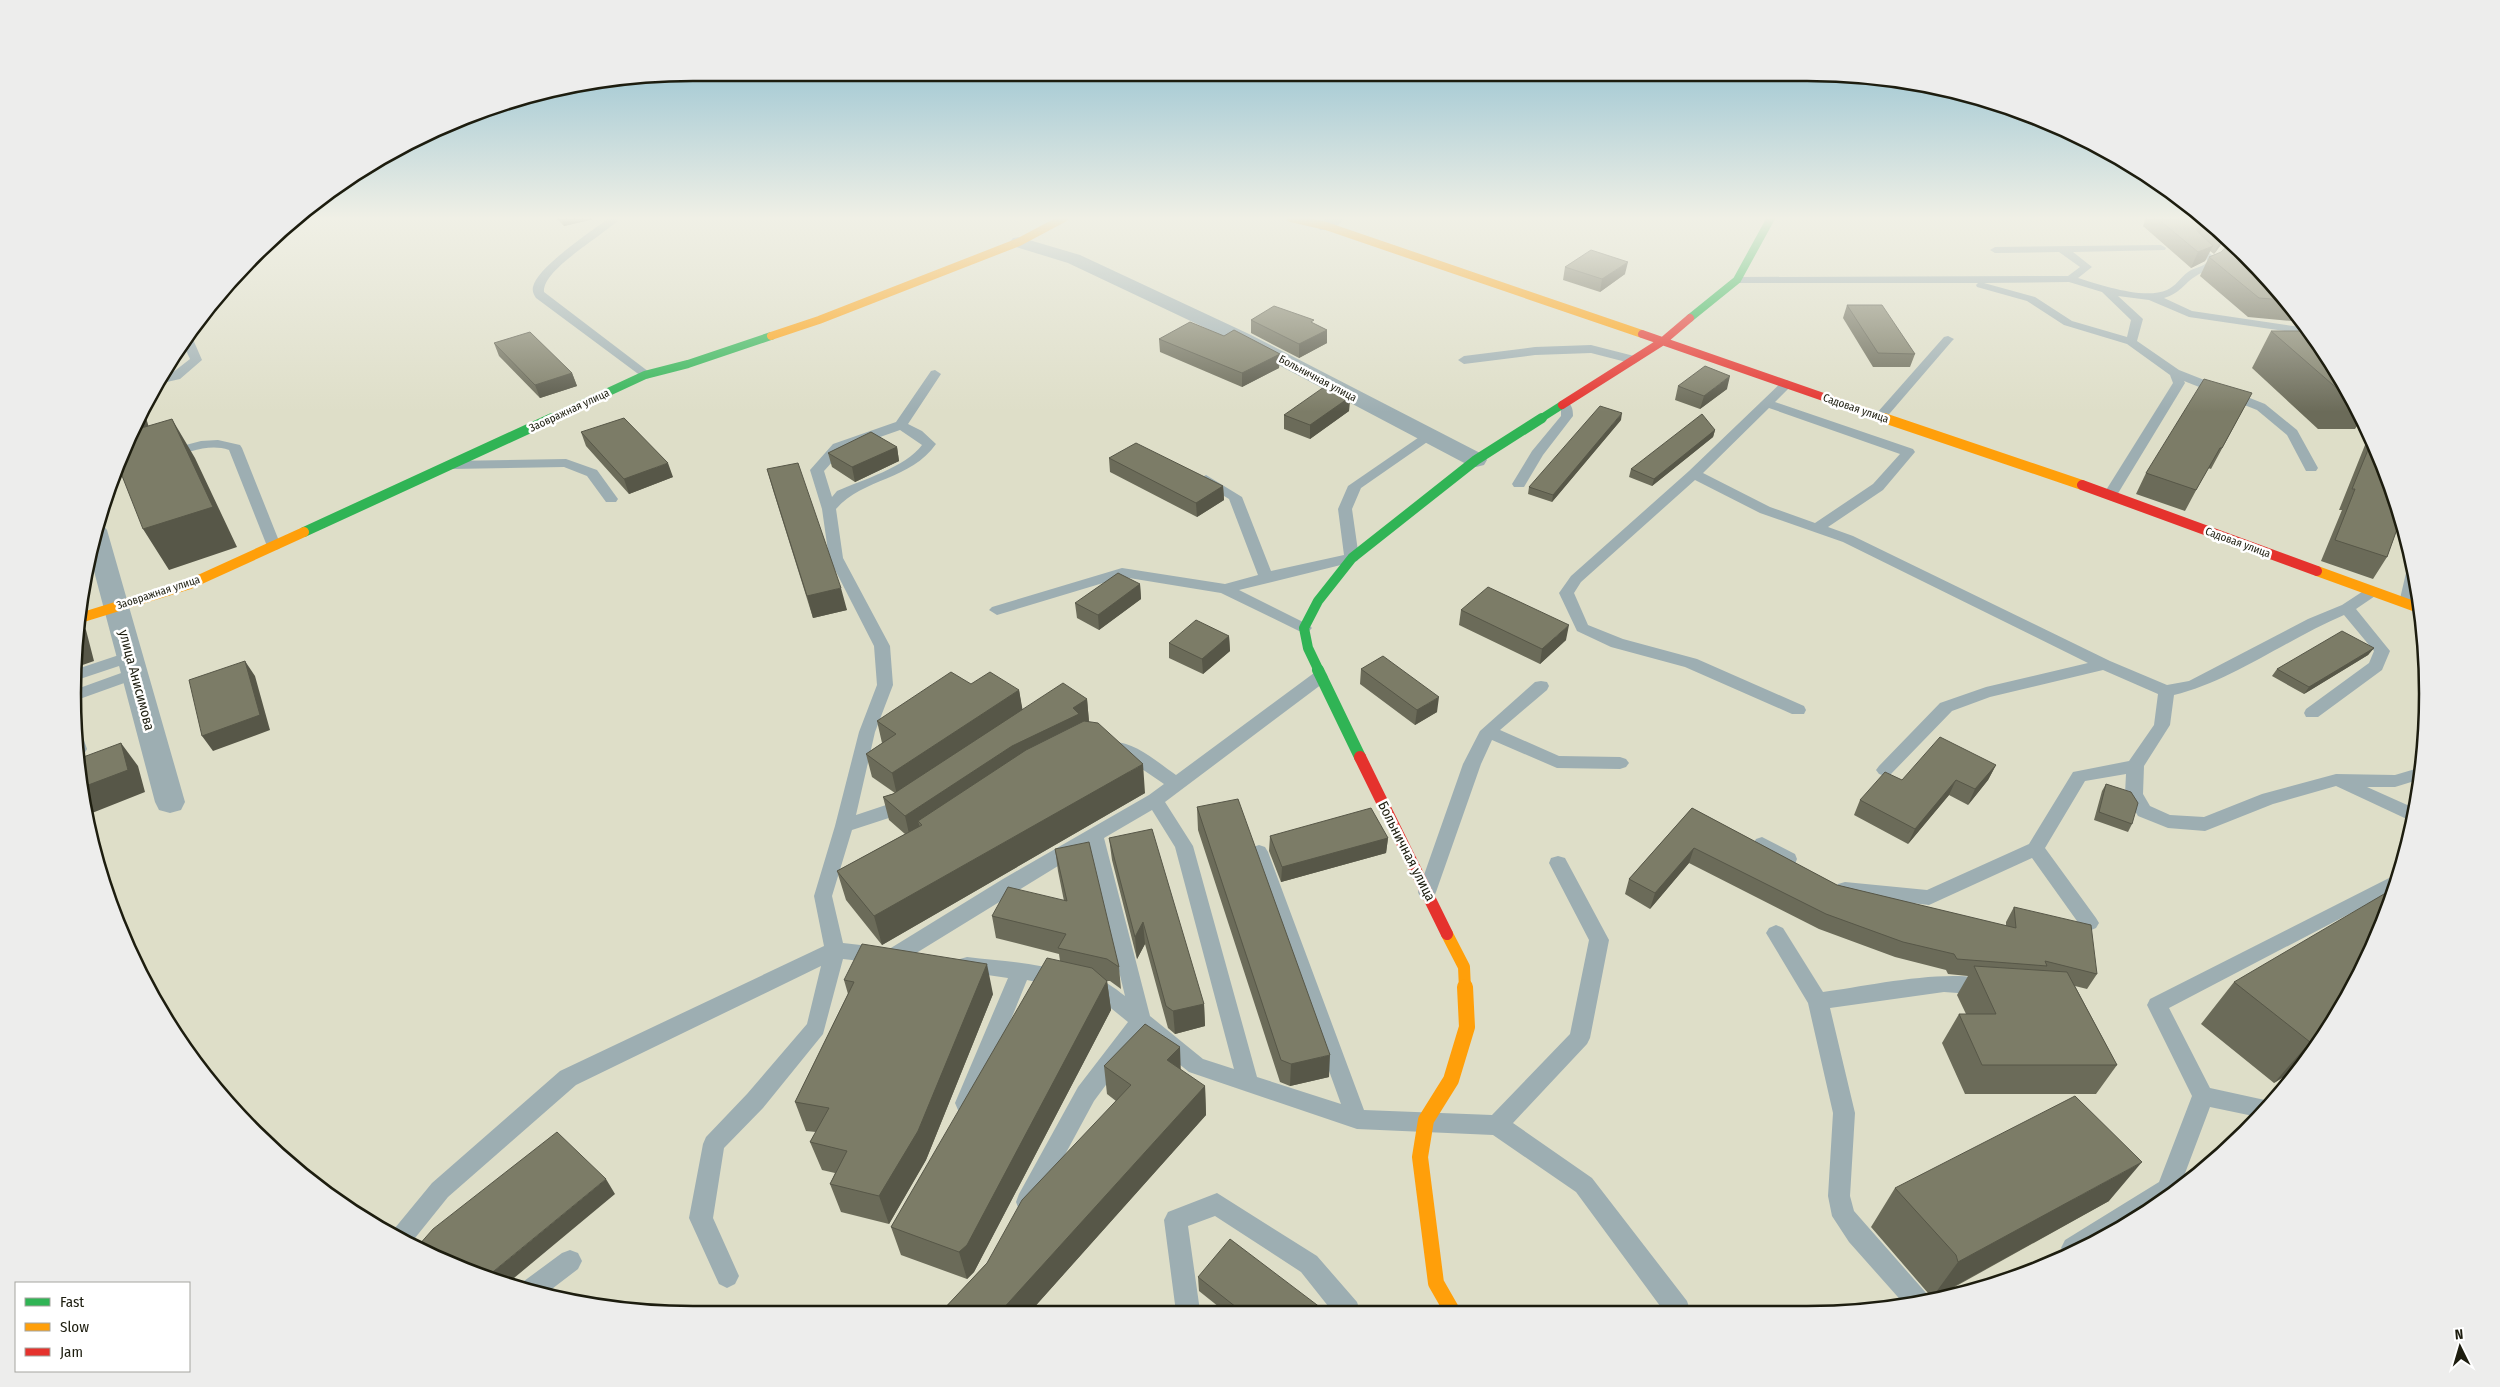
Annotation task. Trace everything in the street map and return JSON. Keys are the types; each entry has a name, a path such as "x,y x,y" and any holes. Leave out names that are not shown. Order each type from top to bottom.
{"street":[{"name":"Заовражная улица","path":"86,616 190,584 644,375 688,364 819,320 915,283"},
{"name":"Больничная улица","path":"1125,283 1242,338 1476,460"},
{"name":"Садовая улица","path":"1500,283 1880,417 2110,495 2413,606"},
{"path":"1304,628 1318,601 1352,558 1476,460 1663,341 1734,283"},
{"name":"улица Анисимова","path":"100,546 170,802"},
{"name":"Больничная улица","path":"1304,628 1308,648 1320,676 1464,967 1467,1027 1451,1080 1426,1120 1420,1157 1436,1283 1449,1306"}],"lane":[{"path":"541,283 538,287 540,296 644,375"},
{"path":"1973,283 2031,299 2068,323 2131,342 2175,373 2260,406 2292,433 2311,468"},
{"path":"2080,283 2106,290 2150,296 2170,294 2182,283"},
{"path":"2106,290 2137,319 2131,342"},
{"path":"2150,296 2189,314 2299,330"},
{"path":"1880,417 1948,339"},
{"path":"168,378 176,376 196,360 190,345"},
{"path":"1464,360 1535,351 1591,349 1634,360"},
{"path":"2110,495 2179,382 2175,373"},
{"path":"727,1276 700,1218 714,1144 755,1101 816,1028 835,950 823,896 844,826 868,732 885,685 882,646 836,558 829,509 817,470 838,447 901,425 935,374"},
{"path":"1787,384 1694,474 1576,578 1566,593 1582,628 1617,643 1691,663 1798,710"},
{"path":"1768,404 1908,452 1878,487 1817,528"},
{"path":"1519,484 1537,454 1567,416 1567,409 1564,405"},
{"path":"829,509 842,494 906,464 922,454 929,444 917,434 901,425"},
{"path":"1226,589 1266,577 1352,558 1345,509 1355,486 1428,435"},
{"path":"152,459 198,445 222,442 234,448 274,546"},
{"path":"450,465 566,462 592,473 611,498"},
{"path":"1694,474 1765,510 1848,539 2104,665 2166,690 2194,684 2313,622 2347,608 2373,591"},
{"path":"1200,476 1234,497 1266,577"},
{"path":"997,610 1122,572 1226,589 1304,628"},
{"path":"2312,713 2376,666 2382,651 2347,608"},
{"path":"82,675 133,665"},
{"path":"81,692 133,665"},
{"path":"1885,770 1946,707 1986,692 2104,665"},
{"path":"893,957 1010,884 1155,800 1320,676"},
{"path":"1428,892 1472,764 1488,731 1541,686"},
{"path":"2166,690 2162,724 2135,766 2134,794 2144,811 2168,821 2205,824 2268,799 2336,780 2395,781 2414,776"},
{"path":"1488,731 1557,762 1620,763"},
{"path":"1095,744 1124,749 1177,784"},
{"path":"1825,880 1841,889 1929,898 2035,849 2079,776 2135,766"},
{"path":"2336,780 2407,812"},
{"path":"844,826 892,810 916,794"},
{"path":"1155,800 1184,846 1248,1083"},
{"path":"1095,836 1141,1021"},
{"path":"1762,844 1801,867"},
{"path":"2035,849 2089,923"},
{"path":"1259,852 1357,1119"},
{"path":"1497,1125 1580,1038 1599,940 1558,864"},
{"path":"823,896 848,882"},
{"path":"2169,1187 2203,1096 2157,1005 2387,886"},
{"path":"1776,933 1818,1001 1844,1113 1839,1196 1844,1216 1857,1234 1913,1296"},
{"path":"404,1233 440,1190 568,1078 835,950 923,960"},
{"path":"952,964 1021,971 1102,989 1196,1066 1357,1119 1426,1120 1497,1125 1584,1185 1675,1306"},
{"path":"958,1122 1021,971"},
{"path":"1818,1001 1944,984 2002,988"},
{"path":"1016,1222 1086,1094 1141,1021"},
{"path":"2203,1096 2257,1107"},
{"path":"2104,1229 2154,1197"},
{"path":"1187,1306 1176,1220 1217,1204 1309,1264 1344,1306"},
{"path":"537,1285 570,1261"}],"building":[{"path":"2240,283 2260,283 2274,299 2259,298"},
{"path":"1847,305 1882,305 1915,354 1878,353"},
{"path":"1274,306 1314,320 1311,322 1327,330 1299,344 1251,320"},
{"path":"1190,322 1224,336 1234,330 1280,354 1242,373 1159,339"},
{"path":"2271,331 2300,331 2316,353 2338,390"},
{"path":"530,332 572,373 535,385 494,343"},
{"path":"1705,366 1730,376 1704,396 1678,386"},
{"path":"2204,379 2252,393 2222,448 2220,448 2196,490 2146,473"},
{"path":"1324,387 1350,397 1310,425 1284,415"},
{"path":"1600,406 1622,413 1553,495 1529,487"},
{"path":"1702,414 1715,430 1654,479 1631,469"},
{"path":"624,418 668,463 624,479 581,432"},
{"path":"172,419 213,507 143,529 122,475 142,428"},
{"path":"871,432 897,447 852,467 828,453"},
{"path":"1136,443 1223,486 1196,503 1109,458"},
{"path":"2368,450 2397,530 2387,557 2335,540 2355,489 2352,489"},
{"path":"798,463 841,588 807,596 767,469"},
{"path":"1118,573 1140,584 1098,615 1075,603"},
{"path":"1488,587 1569,625 1542,649 1461,610"},
{"path":"1196,620 1229,636 1202,659 1169,643"},
{"path":"2342,631 2374,648 2309,687 2277,669"},
{"path":"1383,656 1439,697 1417,710 1361,669"},
{"path":"245,661 260,715 202,736 189,680"},
{"path":"951,672 971,684 990,672 1019,690 892,773 866,754 896,734 877,721"},
{"path":"1063,683 1087,699 1073,708 1079,714 1012,746 905,816 883,797 893,794"},
{"path":"1084,721 1098,723 1143,764 874,916 837,871 922,825 918,821 1026,750"},
{"path":"1940,737 1996,765 1975,789 1956,780 1915,829 1860,800 1885,772 1902,780"},
{"path":"121,743 128,770 88,785 85,756"},
{"path":"2106,784 2131,792 2138,803 2132,824 2099,812"},
{"path":"1238,799 1330,1055 1291,1064 1281,1060 1197,807"},
{"path":"1371,808 1388,838 1282,867 1270,836"},
{"path":"1692,808 1837,885 2016,928 2014,907 2091,925 2097,974 2045,961 2047,966 1957,959 1954,954 1903,942 1826,914 1694,848 1655,893 1629,879"},
{"path":"1152,829 1204,1004 1173,1011 1166,1006 1143,922 1135,937 1109,838"},
{"path":"1089,842 1119,967 1107,959 1058,948 1066,934 992,916 1008,887 1067,901 1055,849"},
{"path":"2385,894 2356,964 2337,1000 2310,1042 2234,982"},
{"path":"862,944 987,964 918,1131 879,1196 830,1184 847,1151 810,1142 829,1108 795,1102 854,982 844,980"},
{"path":"1047,958 1092,968 1107,981 967,1245 959,1252 891,1227"},
{"path":"1974,966 2067,972 2117,1065 1982,1065 1959,1014 1996,1014"},
{"path":"1145,1024 1180,1047 1167,1060 1205,1086 1005,1306 947,1306 987,1263 1022,1200 1131,1085 1104,1066"},
{"path":"2075,1096 2142,1162 1958,1262 1956,1255 1895,1188"},
{"path":"557,1132 606,1179 493,1272 421,1242 433,1229"},
{"path":"1230,1239 1318,1306 1235,1306 1198,1277"}],"traffic: fast":[{"path":"1690,318 1734,283"},
{"path":"304,532 645,375 688,364 771,336"},
{"path":"1360,757 1308,648 1304,628 1318,601 1352,558 1476,460 1562,405"}],"traffic: slow":[{"path":"771,336 819,320 915,283"},
{"path":"1492,283 1642,334"},
{"path":"1832,400 2082,485"},
{"path":"86,616 190,584 304,532"},
{"path":"2317,571 2413,606"},
{"path":"1447,934 1464,967 1467,1027 1451,1080 1426,1120 1420,1157 1436,1283 1449,1306"}],"traffic: jam":[{"path":"1562,405 1663,341 1690,318"},
{"path":"1642,334 1832,400"},
{"path":"2082,485 2317,571"},
{"path":"1360,757 1447,934"}]}
